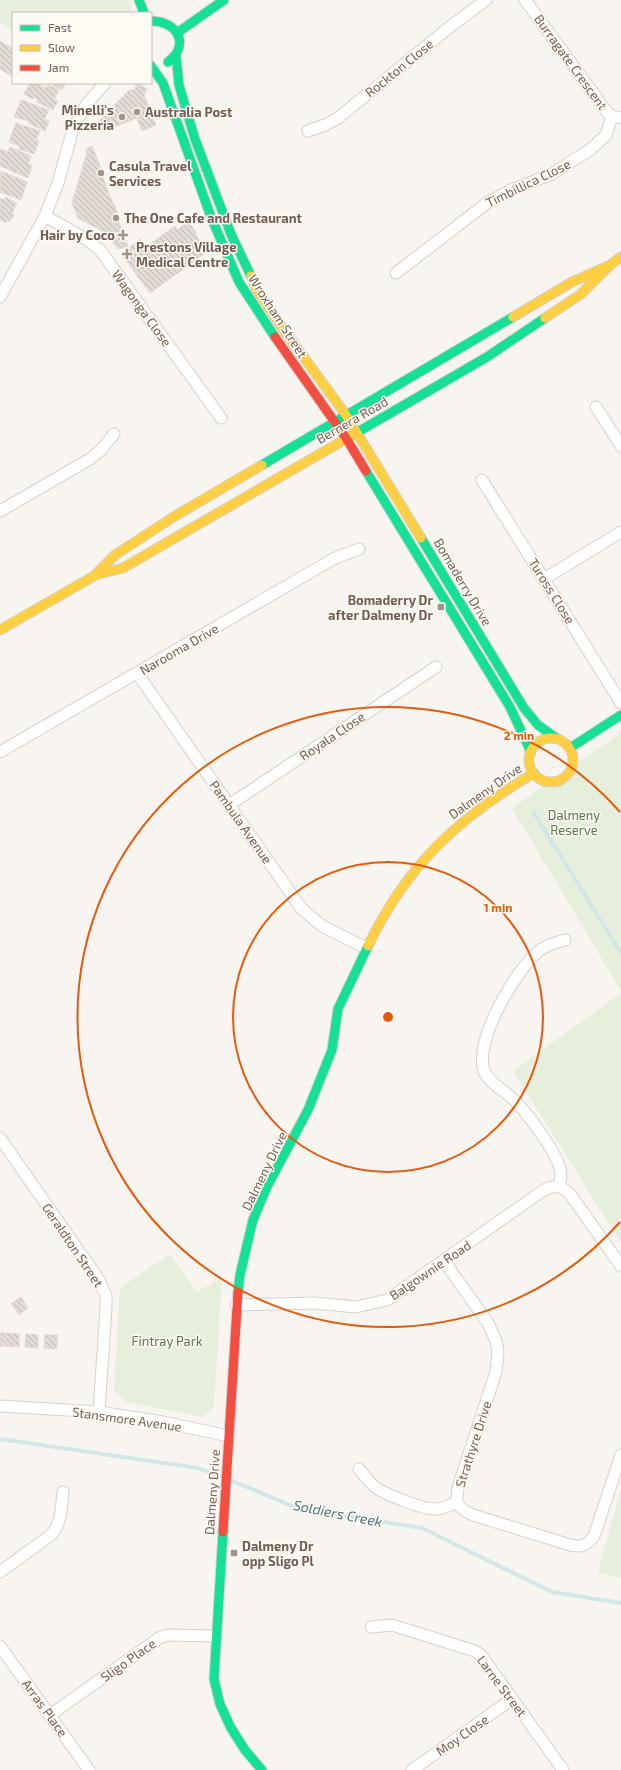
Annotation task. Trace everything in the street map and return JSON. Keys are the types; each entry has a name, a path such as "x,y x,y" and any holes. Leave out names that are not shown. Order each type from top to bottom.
{"street":[{"path":"139,0 144,12"},
{"path":"152,22 163,21 169,24 177,33 224,0"},
{"name":"Rockton Close","path":"308,131 325,125 338,118 451,26 486,0"},
{"name":"Burragate Crescent","path":"525,0 602,105 617,117"},
{"name":"Wroxham Street","path":"177,33 180,45 176,56 179,86 195,139 231,234 250,275 267,306 356,432"},
{"path":"152,65 164,64 176,56"},
{"name":"Wroxham Street","path":"152,66 163,83 211,217 239,282 278,342 346,438"},
{"path":"0,297 45,216 58,183 73,129 86,105 104,84"},
{"name":"Timbillica Close","path":"396,273 487,203 511,190 552,174 585,153 606,135 617,117"},
{"name":"Wagonga Close","path":"45,216 86,239 100,250 221,418"},
{"name":"Bernera Road","path":"0,630 94,576 122,568 486,357 538,324 581,294 610,265 621,257"},
{"name":"Bernera Road","path":"94,576 115,555 175,516 572,282 610,265"},
{"path":"596,407 621,446"},
{"name":"Bomaderry Drive","path":"356,432 524,708 534,722 544,732 556,738"},
{"path":"0,511 90,459 106,446 114,434"},
{"name":"Bomaderry Drive","path":"346,438 510,707 531,752"},
{"name":"Tuross Close","path":"482,480 621,703"},
{"path":"544,579 621,532"},
{"name":"Narooma Drive","path":"0,752 335,558 359,549"},
{"name":"Royala Close","path":"229,805 436,667"},
{"name":"Pambula Avenue","path":"137,673 294,899 308,915 331,931 366,948"},
{"path":"570,748 621,715"},
{"path":"556,738 564,742 570,748 573,764 569,772 563,778 550,781 541,779 534,773 530,761 531,752 535,745 543,740 556,738"},
{"name":"Dalmeny Drive","path":"262,1770 237,1736 224,1715 218,1701 214,1679 215,1636 229,1436 236,1305 240,1275 253,1220 267,1187 308,1110 332,1050 338,1009 366,948 393,898 430,852 471,814 502,792 534,773"},
{"path":"565,940 542,949 521,971 506,993 493,1018 482,1056 484,1072 526,1113 553,1154 560,1168 562,1178 559,1186 570,1194 621,1266"},
{"name":"Geraldton Street","path":"0,1138 99,1280 103,1289 106,1307 99,1412"},
{"name":"Balgownie Road","path":"236,1305 314,1303 342,1307 368,1306 387,1300 547,1188 559,1186"},
{"name":"Strathyre Drive","path":"444,1261 488,1323 496,1341 498,1352 496,1372 459,1484 456,1502 463,1511 580,1547 585,1545 594,1536 621,1454"},
{"name":"Stansmore Avenue","path":"0,1406 99,1412 163,1422 229,1436"},
{"path":"359,1468 375,1487 383,1492 423,1507 436,1510 456,1502"},
{"path":"0,1572 51,1535 56,1529 60,1522 62,1492"},
{"name":"Larne Street","path":"370,1627 392,1625 475,1651 481,1655 563,1770"},
{"name":"Sligo Place","path":"50,1714 159,1638 168,1635 215,1636"},
{"name":"Arras Place","path":"0,1646 89,1770"},
{"name":"Moy Close","path":"412,1770 512,1699"}],"green space":[{"path":"0,0 130,0 132,12 12,12 12,30 0,23"},
{"name":"Dalmeny Reserve","path":"621,733 621,991 512,808"},
{"path":"621,993 621,1243 513,1071"},
{"name":"Fintray Park","path":"170,1254 197,1292 222,1277 214,1408 202,1417 126,1402 114,1390 120,1288"},
{"path":"621,1488 621,1578 598,1572"}],"building":[{"path":"0,41 12,48 12,76 0,69"},
{"path":"29,84 40,84 46,88 48,85 59,90 54,99 58,101 53,110 37,102 38,100 34,97 33,99 24,94"},
{"path":"51,84 65,84 62,90"},
{"path":"137,84 147,89 144,95 156,125 142,131 137,118 101,132 98,122 129,90 134,90"},
{"path":"21,100 49,110 44,119 49,121 45,131 28,123 29,121 14,117"},
{"path":"16,123 40,131 36,140 39,141 34,154 19,149 20,146 9,142"},
{"path":"92,146 113,204 117,211 116,214 128,246 118,249 106,233 78,218 72,203 87,152 86,149"},
{"path":"10,147 31,156 28,164 32,165 28,178 0,166 0,149 8,152"},
{"path":"1,171 27,182 21,200 0,192"},
{"path":"5,197 17,203 12,213 14,214 12,219 6,223 0,220 0,198 4,200"},
{"path":"188,222 195,231 204,254 150,293 121,254 140,239 146,247 175,226 177,230"},
{"path":"21,1297 28,1308 19,1315 11,1304"},
{"path":"0,1333 6,1333 5,1346 0,1346"},
{"path":"7,1333 19,1334 19,1347 6,1346"},
{"path":"26,1334 38,1335 38,1348 25,1347"},
{"path":"45,1335 58,1335 56,1349 44,1348"}],"waterway":[{"path":"534,813 621,953"},
{"name":"Soldiers Creek","path":"0,1439 198,1468 222,1477"},
{"name":"Soldiers Creek","path":"230,1480 297,1508 422,1528 552,1592 621,1603"}],"traffic: fast":[{"path":"139,0 144,12"},
{"path":"177,33 224,0"},
{"path":"152,21 168,25 174,29 178,35 180,41 179,48 168,62"},
{"path":"176,56 179,85 195,139 231,234 251,276"},
{"path":"152,67 163,83 211,217 239,282 275,337"},
{"path":"262,465 513,317"},
{"path":"351,436 487,357 545,318"},
{"path":"366,471 510,707 531,752"},
{"path":"421,538 524,708 538,725 556,738"},
{"path":"570,748 621,715"},
{"path":"238,1292 240,1275 253,1220 267,1187 308,1110 332,1050 338,1009 368,946"},
{"path":"223,1532 214,1679 220,1704 231,1728 245,1750 262,1770"}],"traffic: slow":[{"path":"545,318 581,294 610,265 621,257"},
{"path":"513,317 572,282 610,265"},
{"path":"251,276 257,290 281,326 346,415 421,538"},
{"path":"95,575 123,568 351,436"},
{"path":"0,630 94,576 115,555 175,516 262,465"},
{"path":"551,738 563,742 569,748 573,760 569,772 563,778 551,782 539,778 533,772 529,760 533,748 539,742 551,738"},
{"path":"368,946 383,917 400,891 417,868 437,846 481,808 506,790 534,773"}],"traffic: jam":[{"path":"275,337 346,438 366,471"},
{"path":"223,1532 238,1292"}],"place":[{"name":"Australia Post","path":"137,112"},
{"name":"Minelli's Pizzeria","path":"122,117"},
{"name":"Casula Travel Services","path":"101,173"},
{"name":"The One Cafe and Restaurant","path":"116,218"},
{"name":"Hair by Coco","path":"123,235"},
{"name":"Prestons Village Medical Centre","path":"127,254"},
{"name":"Bomaderry Dr after Dalmeny Dr","path":"441,607"},
{"name":"Dalmeny Dr opp Sligo Pl","path":"234,1553"}]}
